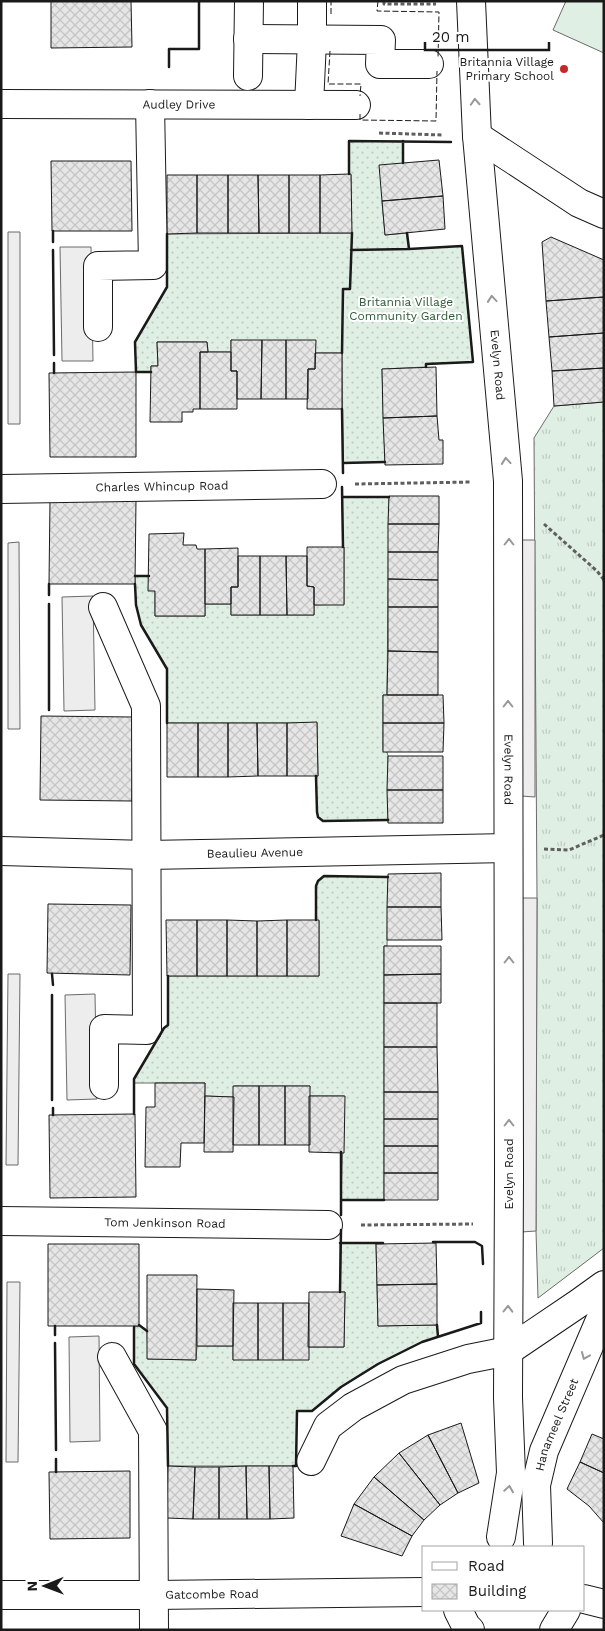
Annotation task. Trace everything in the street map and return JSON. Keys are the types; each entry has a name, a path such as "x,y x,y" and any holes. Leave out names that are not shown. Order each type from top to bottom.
{"street":[{"path":"248,76 249,1"},
{"path":"309,105 312,1"},
{"name":"Evelyn Road","path":"471,2 477,136 508,481 508,1398 511,1474 490,1542"},
{"path":"248,39 312,41 381,40 380,64 429,64"},
{"name":"Audley Drive","path":"1,104 356,105"},
{"path":"98,327 98,266 153,265 150,104"},
{"path":"477,136 579,203 604,214"},
{"name":"Charles Whincup Road","path":"1,489 322,484"},
{"path":"103,607 146,706 147,855 147,1030 104,1029 104,1085"},
{"name":"Beaulieu Avenue","path":"1,851 147,855 508,848"},
{"name":"Tom Jenkinson Road","path":"1,1221 328,1225"},
{"path":"311,1461 328,1426 354,1407 403,1380 468,1359 508,1351 604,1285"},
{"name":"Hanameel Street","path":"541,1545 536,1485 544,1451 604,1311"},
{"path":"112,1357 153,1431 154,1630"},
{"path":"490,1542 520,1537 541,1545"},
{"name":"Gatcombe Road","path":"1,1595 422,1592"},
{"path":"585,1599 604,1604"},
{"path":"458,1611 470,1630"},
{"path":"554,1630 565,1611"}],"path":[{"path":"384,1 384,4 471,2"},
{"path":"356,105 356,133 477,136"},
{"path":"322,484 508,481"},
{"path":"540,521 597,571 604,580"},
{"path":"508,848 569,850 604,835"},
{"path":"328,1225 481,1224"}],"green space":[{"path":"566,1 604,1 604,53 553,30"},
{"name":"Britannia Village Community Garden","path":"349,141 403,141 403,163 382,201 385,235 407,233 409,249 462,246 473,362 427,364 426,367 382,369 385,462 343,463 342,353 315,353 231,340 231,352 208,352 207,342 157,342 158,366 151,366 151,372 136,372 135,342 167,287 167,234 351,233"},
{"path":"604,402 604,1248 538,1298 536,1231 537,898 534,438 554,406"},
{"path":"342,497 389,497 387,695 383,695 383,751 387,752 388,756 388,820 323,821 318,817 316,776 318,776 317,723 167,723 167,669 141,625 136,605 135,576 149,576 155,591 155,616 205,616 205,604 231,604 231,615 314,615 314,605 344,604"},
{"path":"324,876 388,877 387,946 384,946 384,1200 341,1200 344,1096 309,1096 310,1086 234,1086 234,1097 205,1096 205,1083 134,1083 134,1079 164,1028 168,1025 168,976 319,976 319,921 316,920 316,886 318,881"},
{"path":"340,1243 376,1243 378,1326 437,1325 438,1337 422,1342 378,1364 341,1387 312,1411 297,1411 296,1466 168,1466 167,1408 134,1364 134,1327 139,1325 147,1331 148,1359 196,1360 197,1346 233,1346 233,1360 308,1347 344,1347 345,1292 340,1292"}],"shaded area":[{"path":"8,232 20,232 20,424 8,424"},
{"path":"60,247 91,247 93,361 62,361"},
{"path":"520,540 535,540 535,797 521,796"},
{"path":"19,542 20,729 8,729 8,543"},
{"path":"93,596 95,710 64,711 62,597"},
{"path":"520,898 537,898 536,1231 521,1232"},
{"path":"8,974 20,974 18,1165 6,1165"},
{"path":"95,994 97,1099 67,1100 65,995"},
{"path":"7,1282 20,1282 18,1462 6,1462"},
{"path":"99,1336 100,1441 70,1442 69,1337"}],"building":[{"path":"51,1 131,1 132,47 51,48"},
{"path":"439,160 443,196 382,201 379,165"},
{"path":"51,161 131,161 132,231 52,231"},
{"path":"351,174 352,233 320,233 320,175"},
{"path":"167,175 197,175 197,233 167,234"},
{"path":"197,175 228,175 228,233 197,233"},
{"path":"228,175 258,175 259,233 228,233"},
{"path":"258,175 289,175 289,233 259,233"},
{"path":"289,175 320,175 320,233 289,233"},
{"path":"443,196 445,229 385,235 382,201"},
{"path":"551,237 604,260 604,297 546,301 542,242"},
{"path":"604,297 604,333 549,337 546,301"},
{"path":"604,333 604,368 552,371 549,337"},
{"path":"231,340 262,340 261,399 237,399 237,371 231,371"},
{"path":"262,340 286,340 286,399 261,399"},
{"path":"286,340 316,340 315,369 308,369 308,399 286,399"},
{"path":"157,342 207,342 208,352 200,352 200,409 193,409 193,412 182,412 182,422 150,422 151,366 158,366"},
{"path":"200,352 231,352 231,371 237,371 237,409 200,409"},
{"path":"315,353 342,353 342,409 307,409 308,369 315,369"},
{"path":"436,367 437,416 383,418 382,369"},
{"path":"604,368 604,402 554,406 552,371"},
{"path":"136,372 136,457 50,457 49,373"},
{"path":"437,416 439,440 443,440 443,464 385,465 383,418"},
{"path":"389,496 439,496 439,524 388,524"},
{"path":"50,500 136,500 135,584 49,584"},
{"path":"388,524 439,524 438,552 388,552"},
{"path":"184,533 183,545 196,545 197,549 205,549 205,616 155,616 155,591 148,591 149,534"},
{"path":"307,547 344,547 344,605 314,605 314,587 307,586"},
{"path":"238,548 238,587 231,587 231,604 205,604 205,549"},
{"path":"388,552 438,552 438,580 388,579"},
{"path":"238,556 260,556 260,615 231,615 231,587 238,587"},
{"path":"260,556 286,556 287,615 260,615"},
{"path":"286,556 307,556 307,586 314,587 314,615 287,615"},
{"path":"388,579 438,580 438,607 388,607"},
{"path":"388,607 438,607 438,652 388,651"},
{"path":"388,651 438,652 438,695 387,695"},
{"path":"383,695 443,695 444,723 383,723"},
{"path":"41,716 133,717 132,801 40,800"},
{"path":"317,722 318,776 287,776 287,723"},
{"path":"167,723 198,723 198,777 167,777"},
{"path":"198,723 228,723 228,777 198,777"},
{"path":"228,723 257,723 258,776 228,777"},
{"path":"257,723 287,723 287,776 258,776"},
{"path":"383,723 444,723 443,752 383,752"},
{"path":"388,756 443,756 443,790 387,790"},
{"path":"387,790 443,790 443,823 388,823"},
{"path":"441,873 441,907 387,907 388,874"},
{"path":"48,904 131,905 130,975 47,973"},
{"path":"387,907 441,907 442,940 387,940"},
{"path":"166,920 197,920 197,976 167,976"},
{"path":"197,920 227,920 227,976 197,976"},
{"path":"227,920 257,921 257,976 227,976"},
{"path":"287,920 319,920 319,976 287,976"},
{"path":"287,920 287,976 257,976 257,921"},
{"path":"384,946 441,946 441,974 384,975"},
{"path":"441,974 441,1003 384,1003 384,975"},
{"path":"384,1003 437,1003 437,1047 384,1047"},
{"path":"384,1047 437,1047 438,1092 384,1092"},
{"path":"155,1083 205,1083 204,1143 181,1143 180,1167 145,1167 146,1107 155,1107"},
{"path":"233,1086 259,1086 259,1145 233,1145"},
{"path":"259,1086 285,1086 285,1145 259,1145"},
{"path":"285,1086 310,1086 310,1145 285,1145"},
{"path":"384,1092 438,1092 438,1119 384,1119"},
{"path":"205,1096 234,1097 233,1152 204,1152"},
{"path":"309,1096 345,1096 344,1153 309,1152"},
{"path":"135,1114 136,1197 50,1198 49,1115"},
{"path":"384,1119 438,1119 438,1146 384,1146"},
{"path":"384,1146 438,1146 438,1173 384,1173"},
{"path":"384,1173 438,1173 438,1200 384,1200"},
{"path":"436,1243 437,1284 377,1285 376,1244"},
{"path":"48,1244 139,1244 139,1326 48,1326"},
{"path":"147,1275 197,1275 196,1360 147,1359"},
{"path":"437,1284 437,1325 378,1326 377,1285"},
{"path":"197,1289 234,1290 233,1346 197,1346"},
{"path":"309,1292 345,1292 344,1347 308,1347"},
{"path":"233,1303 258,1303 258,1360 233,1360"},
{"path":"258,1303 283,1303 283,1360 258,1360"},
{"path":"283,1303 309,1303 309,1360 283,1360"},
{"path":"461,1423 479,1483 458,1493 428,1435"},
{"path":"592,1434 604,1439 604,1473 580,1462"},
{"path":"428,1435 458,1493 440,1505 399,1453"},
{"path":"399,1453 440,1505 424,1520 374,1477"},
{"path":"580,1462 604,1473 604,1523 589,1506 567,1489"},
{"path":"168,1466 195,1467 193,1519 167,1518"},
{"path":"246,1466 247,1519 219,1519 219,1467"},
{"path":"246,1466 269,1466 270,1519 247,1519"},
{"path":"269,1466 293,1466 294,1518 270,1519"},
{"path":"195,1467 219,1467 219,1519 193,1519"},
{"path":"130,1471 130,1538 50,1539 49,1472"},
{"path":"374,1477 424,1520 412,1536 354,1504"},
{"path":"354,1504 412,1536 402,1556 341,1536"}],"fence":[{"path":"331,1 331,14"},
{"path":"378,1 377,11 439,12 438,59"},
{"path":"330,51 328,84 361,84 360,96"},
{"path":"360,114 360,120 436,121 437,71"}],"wall":[{"path":"169,67 169,49 199,49 199,1"},
{"path":"349,174 349,141 451,142"},
{"path":"403,141 403,163"},
{"path":"53,231 53,242"},
{"path":"342,353 343,289 350,289 352,233"},
{"path":"407,233 409,249"},
{"path":"151,372 136,372 135,342 167,287 167,234"},
{"path":"351,250 462,246 473,362 426,364 426,367"},
{"path":"53,250 54,355"},
{"path":"54,363 54,373"},
{"path":"342,409 343,473"},
{"path":"343,463 385,462"},
{"path":"342,487 343,547"},
{"path":"342,497 389,497"},
{"path":"135,576 149,576"},
{"path":"49,584 49,595"},
{"path":"135,584 136,605 141,625 167,669 167,723"},
{"path":"49,604 49,710"},
{"path":"316,776 317,812 318,817 323,821 388,820"},
{"path":"316,920 316,886 318,881 324,876 388,877"},
{"path":"52,974 53,985"},
{"path":"134,1114 134,1079 164,1028 168,1025 168,976"},
{"path":"52,995 52,1100"},
{"path":"53,1108 53,1115"},
{"path":"341,1152 341,1215"},
{"path":"341,1200 384,1200"},
{"path":"340,1292 341,1230"},
{"path":"433,1242 475,1242 482,1246 483,1264"},
{"path":"340,1243 383,1243"},
{"path":"293,1466 296,1466 297,1411 312,1411 341,1387 378,1364 422,1342 481,1323 481,1312"},
{"path":"139,1325 147,1331"},
{"path":"437,1325 438,1337"},
{"path":"55,1326 55,1335"},
{"path":"134,1327 134,1364 167,1408 168,1466"},
{"path":"55,1343 56,1450"},
{"path":"56,1459 56,1472"}],"place":[{"name":"Britannia Village Primary School","path":"564,69"}]}
